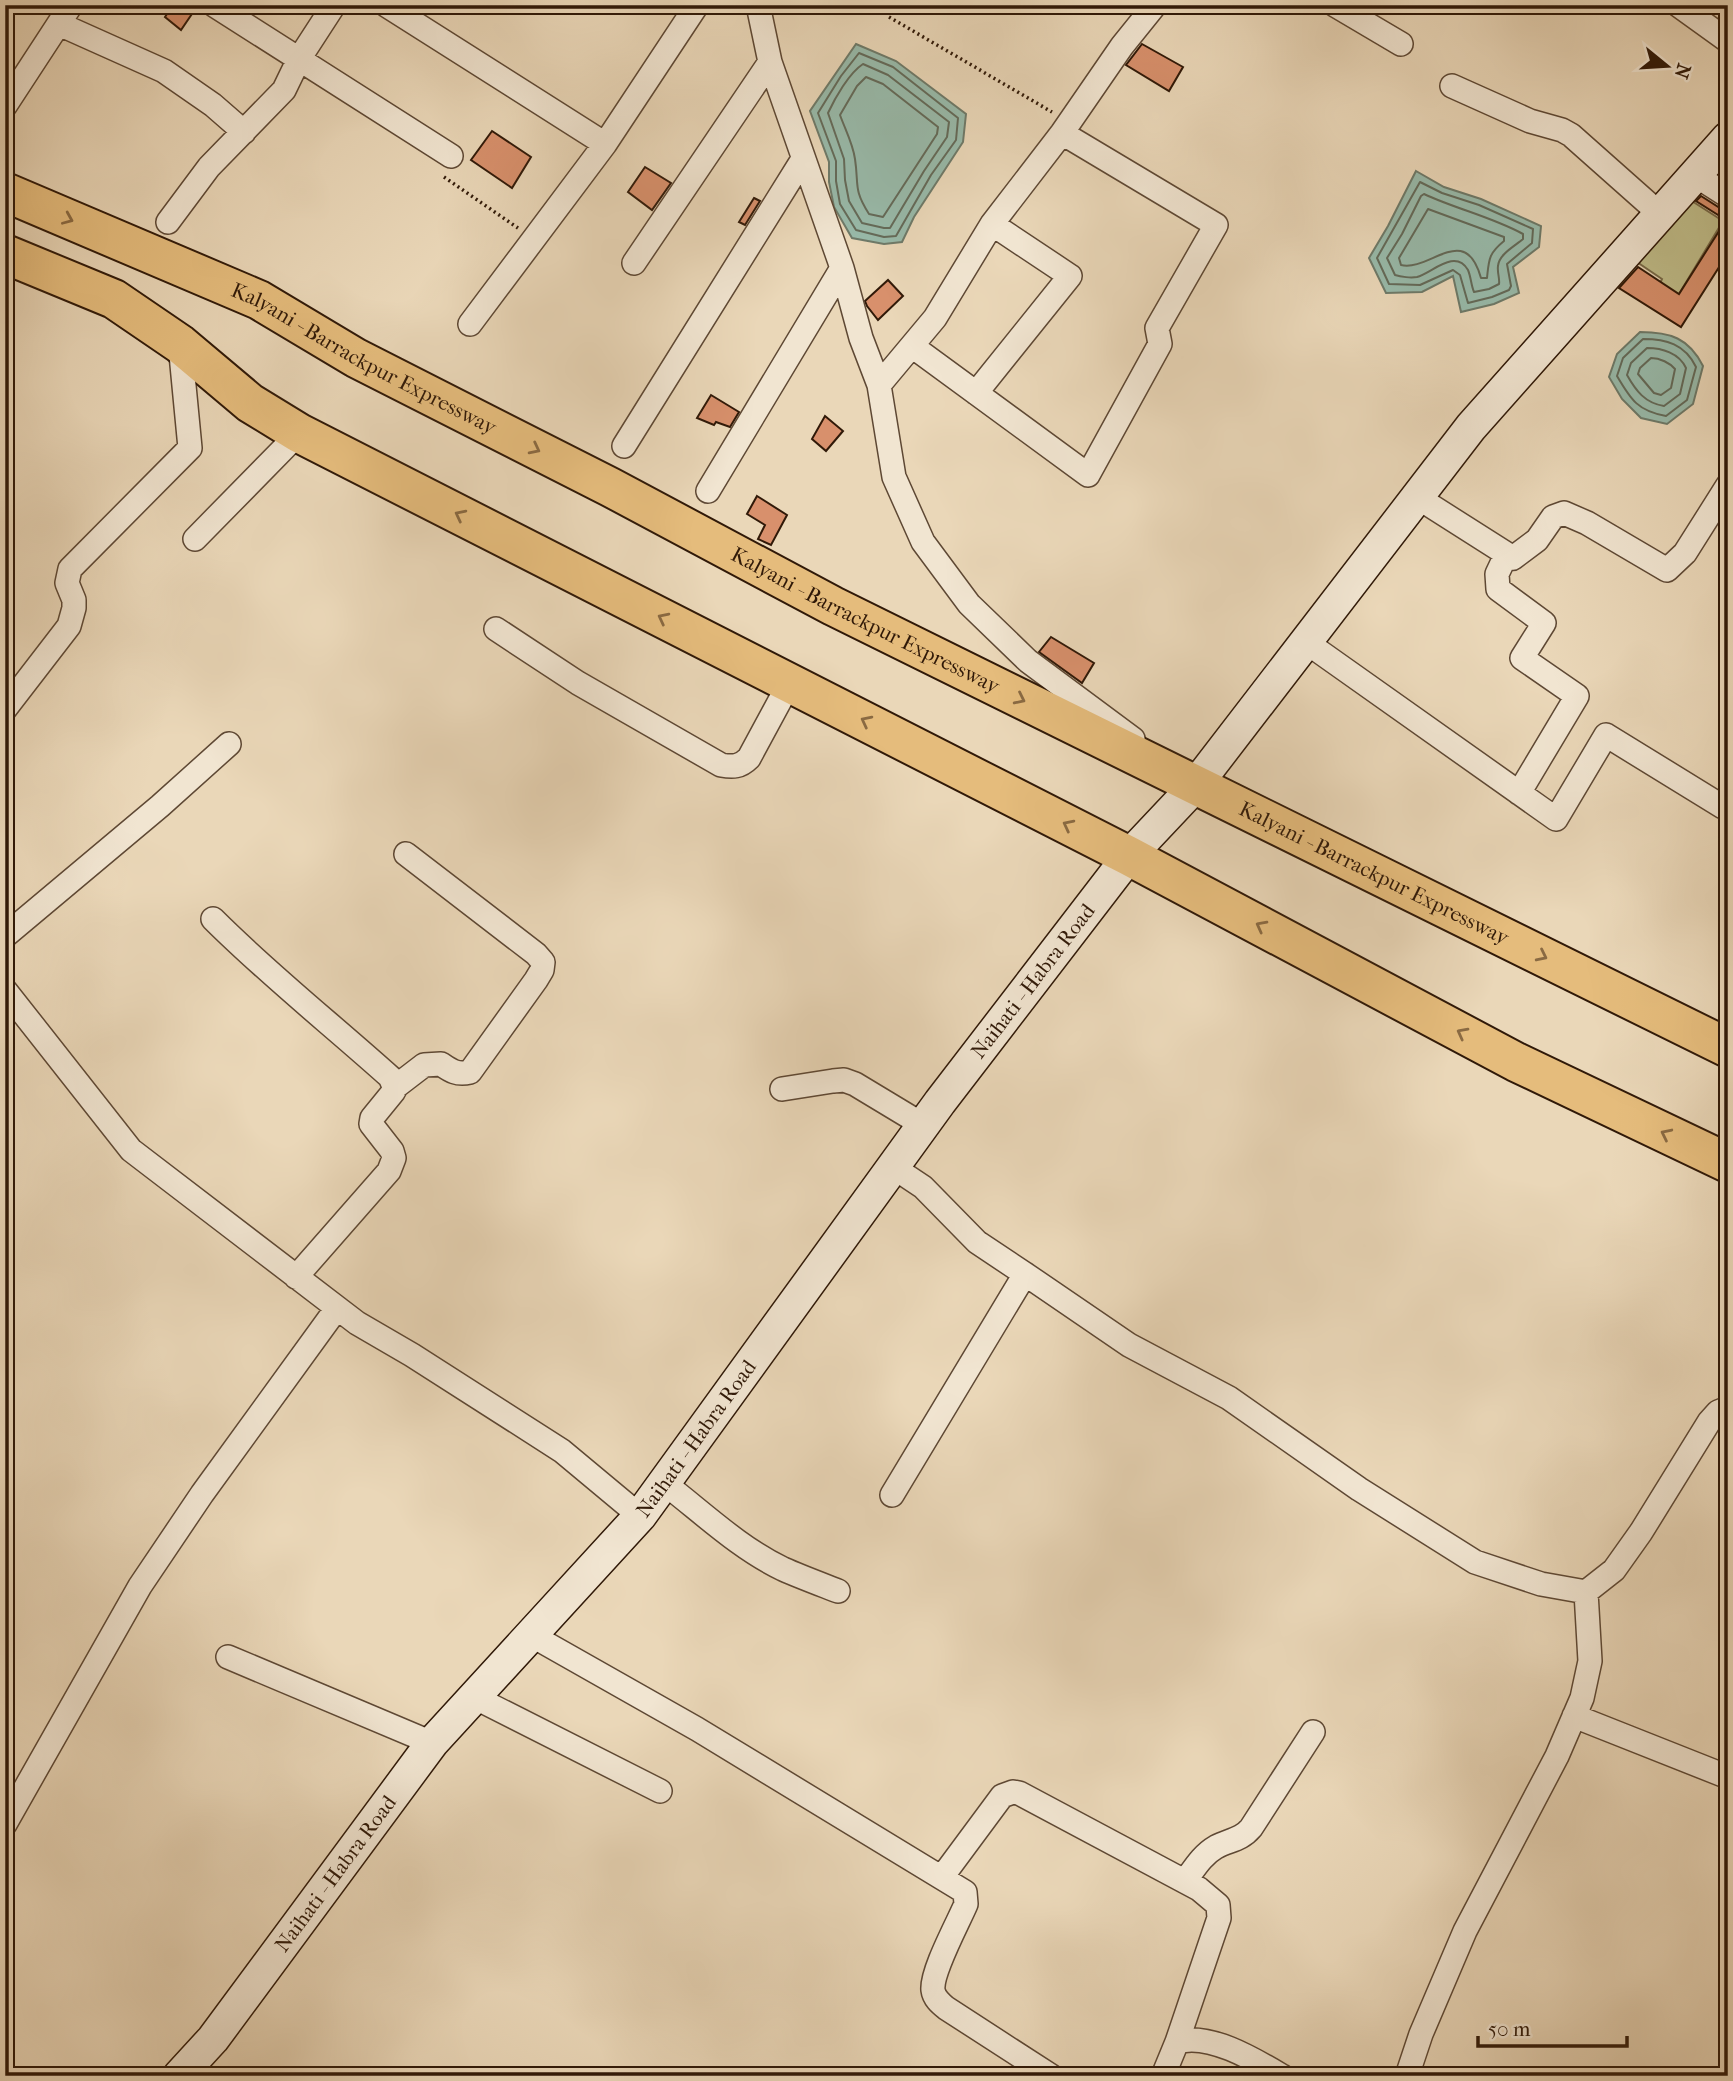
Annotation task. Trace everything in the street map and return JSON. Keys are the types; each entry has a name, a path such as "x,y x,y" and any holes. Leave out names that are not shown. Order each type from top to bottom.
{"highway":[{"name":"Kalyani - Barrackpur Expressway","path":"5,192 259,300 356,358 610,487 833,606 1728,1048"},
{"path":"5,254 114,299 180,344 250,403 299,433 1129,856 1516,1062 1728,1163"}],"main road":[{"name":"Naihati - Habra Road","path":"178,2076 213,2039 432,1743 640,1516 923,1125 1129,856 1195,786 1471,427 1728,138"}],"street":[{"path":"214,5 451,156"},
{"path":"167,222 209,167 284,90 299,59 334,5"},
{"path":"386,5 605,144"},
{"path":"470,324 605,144 697,5"},
{"path":"758,5 770,62 842,268 861,338 880,385 894,477 923,542 969,604 1028,661 1195,786"},
{"path":"880,385 935,318 992,224 1155,5"},
{"path":"1335,5 1401,44"},
{"path":"1678,5 1728,41"},
{"path":"5,106 65,15 164,71 244,132"},
{"path":"634,264 770,62"},
{"path":"1452,86 1530,121 1571,135 1660,214"},
{"path":"912,346 1088,475 1160,344 1157,328 1216,225 1065,128"},
{"path":"624,446 803,159"},
{"path":"1695,175 1728,197"},
{"path":"976,394 1070,276 992,224"},
{"path":"708,491 842,268"},
{"path":"5,709 69,626 74,608 74,600 67,583 70,569 190,448 180,344"},
{"path":"195,539 299,433"},
{"path":"1417,497 1513,558 1537,540 1553,517 1564,513 1587,523 1667,570 1685,553 1728,485"},
{"path":"1506,555 1497,574 1498,589 1544,623 1522,658 1577,696 1519,793"},
{"path":"496,629 578,683 721,765 743,765 749,758 790,682"},
{"path":"1306,642 1556,819 1606,735 1723,807"},
{"path":"5,936 160,806 229,744"},
{"path":"296,1277 389,1171 394,1158 392,1151 371,1124 372,1118 394,1088 424,1065 441,1064 453,1073 470,1072 542,970 543,962 536,954 406,854"},
{"path":"212,919 250,956 390,1077 394,1088"},
{"path":"5,990 131,1150 357,1323 562,1451 640,1516"},
{"path":"782,1089 844,1080 923,1125"},
{"path":"893,1167 923,1188 977,1242 1129,1345 1229,1398 1359,1489 1475,1562 1541,1584 1586,1591 1614,1570 1642,1532 1709,1422 1718,1412 1728,1408"},
{"path":"892,1494 1025,1275"},
{"path":"5,1824 140,1586 202,1494 337,1308"},
{"path":"664,1483 754,1552 782,1568 838,1591"},
{"path":"1407,2076 1421,2034 1465,1931 1557,1756 1582,1698 1590,1661 1586,1591"},
{"path":"531,1636 696,1729 965,1892 967,1898 935,1975 933,1990 937,2000 1051,2076"},
{"path":"228,1657 432,1743"},
{"path":"474,1697 660,1791"},
{"path":"1574,1716 1728,1777"},
{"path":"1185,1881 1201,1858 1217,1846 1238,1839 1251,1828 1313,1732"},
{"path":"942,1877 1002,1796 1013,1791 1185,1881 1213,1899 1218,1905 1219,1918 1163,2076"},
{"path":"1177,2042 1184,2040 1220,2045 1246,2055 1282,2076"}],"path":[{"path":"889,17 1065,128"},
{"path":"451,156 443,176 534,240"}],"shaded area":[{"path":"1684,196 1723,221 1676,299 1658,287 1662,279 1634,260"}],"water":[{"path":"856,44 896,61 966,114 963,142 914,217 902,242 884,244 852,238 834,207 829,182 829,162 810,111"},
{"path":"1416,171 1444,187 1481,199 1541,226 1539,247 1513,267 1519,293 1494,304 1461,312 1453,276 1422,292 1386,293 1369,258"},
{"path":"1640,332 1661,333 1678,338 1698,356 1703,366 1693,404 1667,424 1641,418 1622,399 1609,377 1617,354"}],"building":[{"path":"173,5 198,5 181,30 165,17"},
{"path":"1142,44 1183,67 1169,91 1126,65"},
{"path":"492,131 531,157 512,188 471,160"},
{"path":"645,167 671,183 652,210 628,192"},
{"path":"1701,196 1728,210 1728,253 1681,327 1619,288 1638,267 1679,294 1726,220 1696,201"},
{"path":"754,198 760,201 745,225 739,222"},
{"path":"888,280 903,296 878,320 865,301"},
{"path":"711,395 739,412 730,427 716,422 714,425 697,418"},
{"path":"825,416 843,431 826,451 812,439"},
{"path":"757,496 787,515 771,545 758,539 765,525 747,514"},
{"path":"1051,637 1094,663 1082,683 1039,652"}]}
